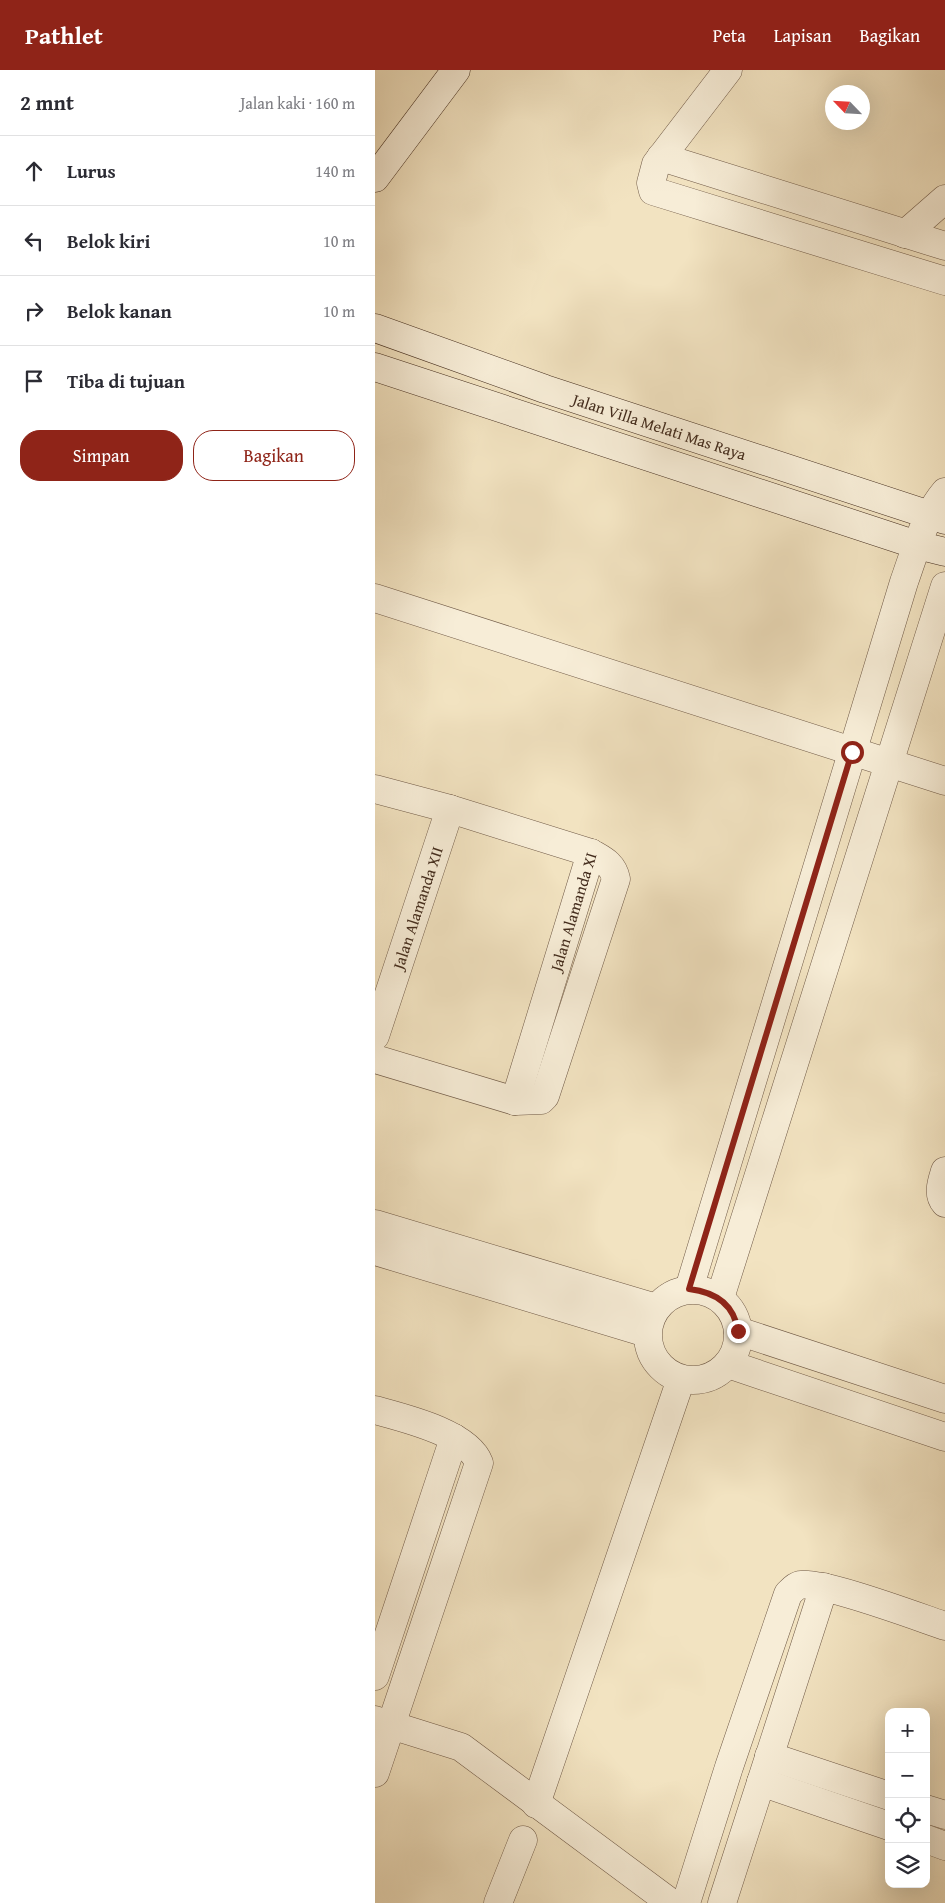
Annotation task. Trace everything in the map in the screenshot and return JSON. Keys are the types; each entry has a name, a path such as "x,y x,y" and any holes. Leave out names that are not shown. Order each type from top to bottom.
{"street":[{"path":"375,178 456,70"},
{"path":"728,70 661,157 653,173 653,191 945,281"},
{"path":"661,157 945,246"},
{"path":"905,234 945,199"},
{"name":"Jalan Villa Melati Mas Raya","path":"375,328 545,389 938,517"},
{"name":"Jalan Villa Melati Mas Raya","path":"375,367 917,545 945,552"},
{"path":"536,421 545,389"},
{"path":"689,1289 917,545 938,517 936,503 945,492"},
{"path":"720,1298 945,586"},
{"path":"375,598 945,781"},
{"name":"Jalan Alamanda XI","path":"375,789 450,809 591,852 607,862 614,870 616,878 545,1096 535,1101 515,1101 375,1059"},
{"name":"Jalan Alamanda XII","path":"375,1036 450,809"},
{"path":"945,1171 941,1186 942,1200 945,1203"},
{"path":"375,1224 656,1308"},
{"path":"375,1251 647,1334"},
{"path":"689,1289 705,1291 720,1298 733,1313 738,1331 736,1348 728,1364 714,1375 698,1380 681,1379 671,1375 656,1362 649,1348 647,1334 656,1308 670,1295 689,1289"},
{"path":"738,1331 945,1399"},
{"path":"728,1364 945,1437"},
{"path":"536,1804 681,1379"},
{"path":"375,1410 454,1438 473,1452 479,1463 383,1722 375,1773"},
{"path":"375,1676 454,1438"},
{"path":"685,1903 788,1594 800,1585 824,1587 945,1626"},
{"path":"722,1903 824,1587"},
{"path":"383,1722 461,1748 671,1903"},
{"path":"769,1756 885,1795"},
{"path":"761,1782 885,1825"},
{"path":"930,1810 945,1815"},
{"path":"499,1903 523,1840"},
{"path":"930,1840 945,1846"}],"route":[{"path":"738,1331 733,1313 720,1298 705,1291 689,1289 852,752"}]}
